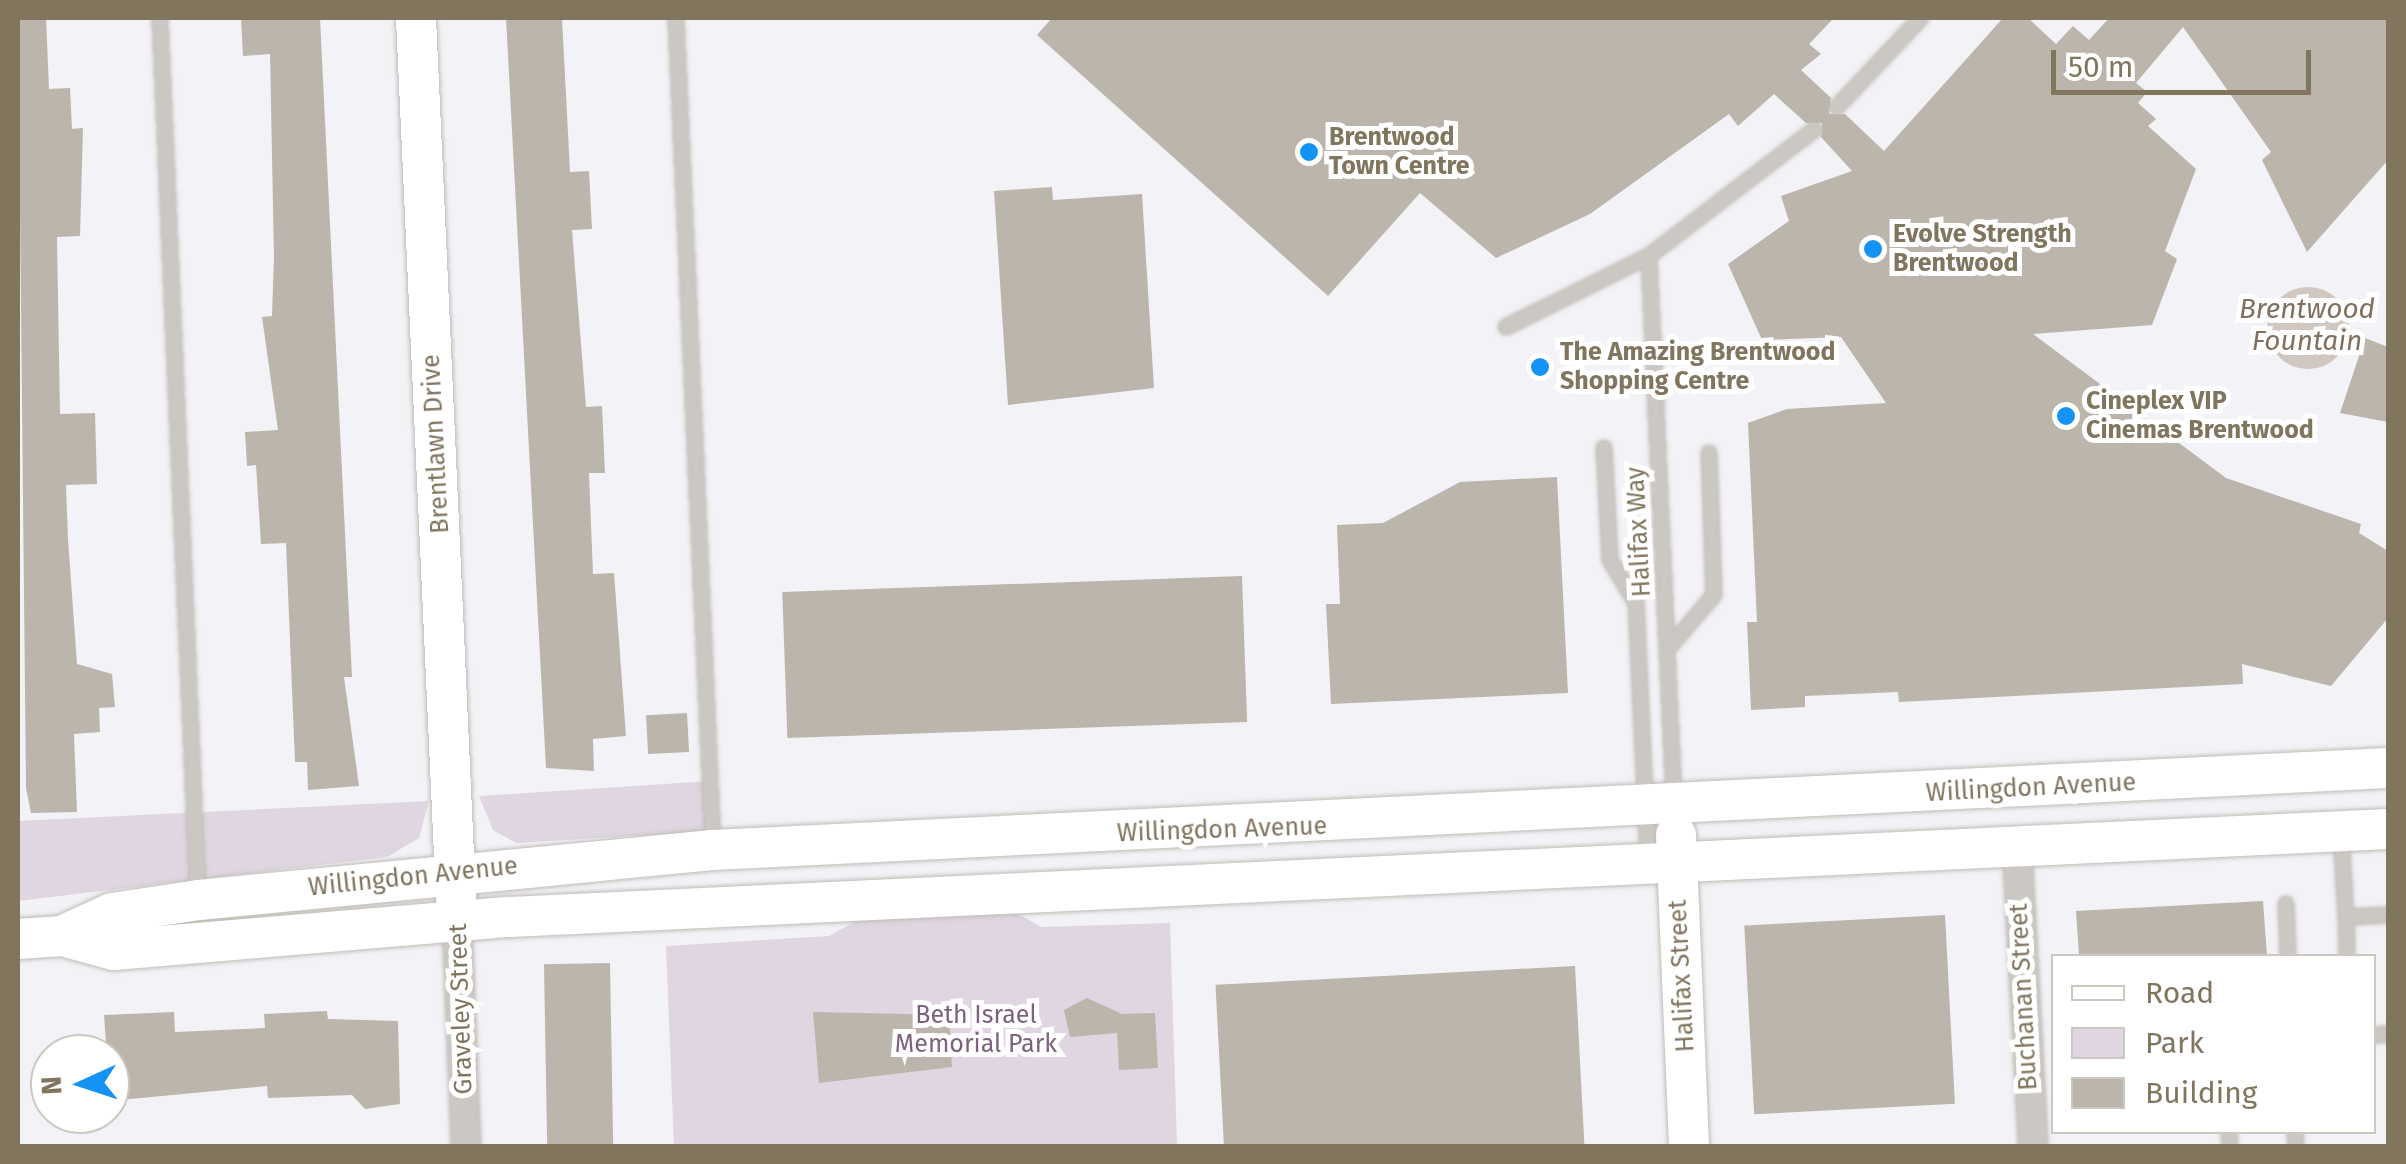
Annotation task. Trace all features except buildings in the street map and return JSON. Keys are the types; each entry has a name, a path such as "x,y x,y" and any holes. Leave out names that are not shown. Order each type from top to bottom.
{"main road":[{"name":"Brentlawn Drive","path":"416,18 455,871"},
{"name":"Willingdon Avenue","path":"62,936 112,913 198,900 455,871 713,850 1660,808 2388,768"},
{"name":"Halifax Street","path":"1660,808 1689,1146"},
{"name":"Willingdon Avenue","path":"18,939 62,936 114,950 458,921 1668,874 2017,847 2388,829"},
{"name":"Graveley Street","path":"455,871 458,921"}],"street":[{"name":"Buchanan Street","path":"2017,847 2033,1146"},
{"name":"Graveley Street","path":"458,921 466,1146"}],"lane":[{"path":"160,18 198,900"},
{"path":"676,18 713,850"},
{"path":"1837,107 1921,18"},
{"path":"1506,328 1649,256 1814,130"},
{"name":"Halifax Way","path":"1649,256 1667,650 1660,808"},
{"path":"1604,448 1610,560 1636,603 1660,808"},
{"path":"1667,650 1714,594 1709,454"},
{"path":"2340,831 2347,954"},
{"path":"2286,904 2288,954"},
{"path":"2346,916 2388,915"}],"green space":[{"path":"711,781 713,831 516,843 493,830 479,796"},
{"path":"429,801 419,838 387,857 18,901 18,821"},
{"name":"Beth Israel Memorial Park","path":"1016,913 1042,927 1170,923 1177,1146 674,1146 666,946 829,936 856,921"}],"water":[{"name":"Brentwood Fountain","path":"2308,287 2324,290 2337,299 2346,312 2346,344 2337,357 2324,366 2308,369 2292,366 2279,357 2270,344 2267,328 2270,312 2279,299 2292,290"}],"place":[{"name":"Brentwood Town Centre","path":"1309,152"},
{"name":"Evolve Strength Brentwood","path":"1873,249"},
{"name":"The Amazing Brentwood Shopping Centre","path":"1540,367"},
{"name":"Cineplex VIP Cinemas Brentwood","path":"2066,416"}]}
